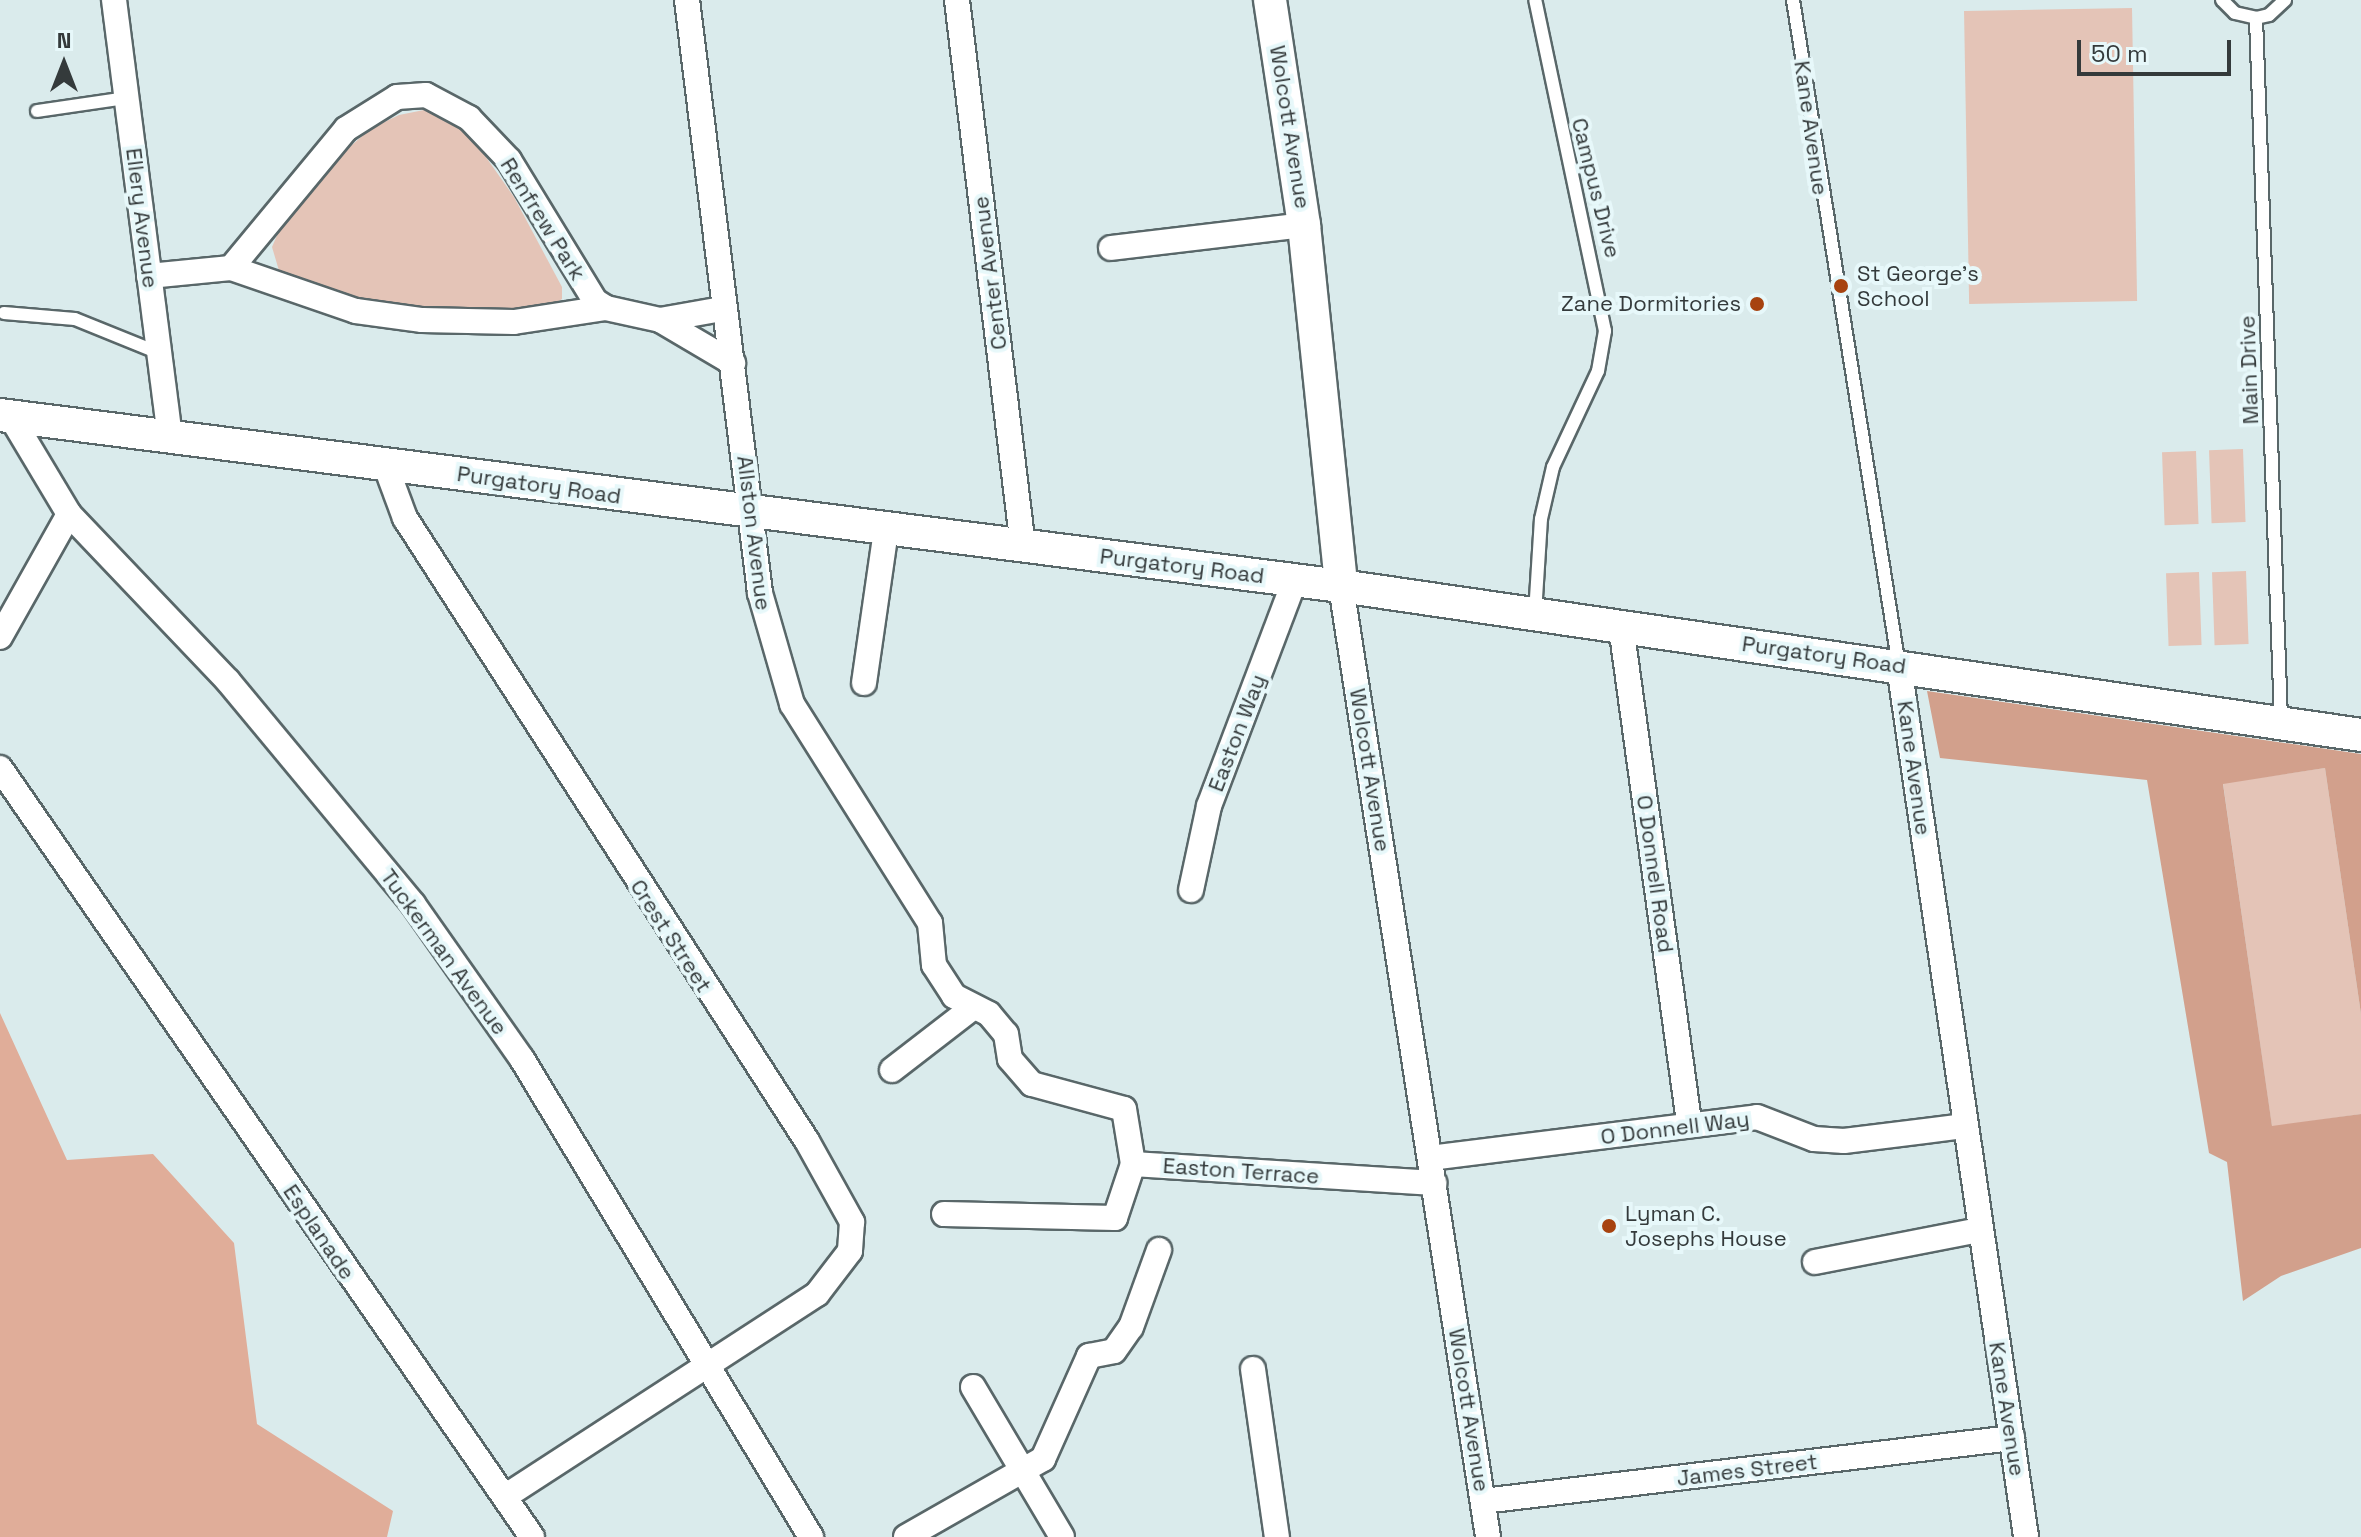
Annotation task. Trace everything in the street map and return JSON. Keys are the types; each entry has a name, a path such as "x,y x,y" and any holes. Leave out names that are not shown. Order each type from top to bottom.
{"street":[{"name":"Ellery Avenue","path":"114,0 170,436"},
{"name":"Allston Avenue","path":"687,0 722,309 733,363 766,627 792,704 930,923 928,947 942,980 971,1009 989,1014 1006,1034 1010,1059 1032,1084 1124,1109 1133,1164"},
{"name":"Center Avenue","path":"957,0 1023,547"},
{"name":"Wolcott Avenue","path":"1270,0 1304,225 1341,586 1488,1537"},
{"name":"Renfrew Park","path":"231,268 346,129 397,97 426,95 469,118 509,160 577,277 606,308"},
{"path":"1111,248 1304,225"},
{"name":"Renfrew Park","path":"149,276 231,268 356,311 422,320 514,322 606,308 660,320 733,363"},
{"name":"Renfrew Park","path":"660,320 722,309"},
{"name":"Purgatory Road","path":"5,416 1341,586 2281,720 2361,735"},
{"name":"Tuckerman Avenue","path":"5,416 69,514 228,681 413,904 522,1059 811,1537"},
{"name":"Crest Street","path":"385,464 405,518 807,1141 852,1222 850,1251 817,1294 710,1367"},
{"path":"0,637 69,514"},
{"path":"864,683 886,530"},
{"name":"Easton Way","path":"1191,890 1209,806 1295,580"},
{"name":"O Donnell Road","path":"1621,626 1689,1122"},
{"name":"Kane Avenue","path":"1899,666 2026,1537"},
{"name":"Esplanade","path":"0,768 374,1313 507,1495 532,1537"},
{"path":"892,1070 971,1009"},
{"name":"O Donnell Way","path":"1430,1158 1689,1122 1757,1117 1814,1139 1844,1141 1965,1126"},
{"name":"Easton Terrace","path":"944,1214 1115,1218 1133,1164 1434,1183"},
{"path":"1815,1262 1979,1230"},
{"path":"906,1537 1043,1459 1089,1356 1114,1351 1131,1327 1159,1250"},
{"path":"507,1495 710,1367"},
{"path":"1253,1369 1277,1537"},
{"path":"973,1387 1062,1537"},
{"name":"James Street","path":"1483,1501 2012,1438"}],"lane":[{"name":"Campus Drive","path":"1535,0 1605,331 1598,371 1553,467 1541,519 1535,614"},
{"name":"Kane Avenue","path":"1793,0 1899,666"},
{"path":"2222,0 2235,13 2256,18 2285,0"},
{"name":"Main Drive","path":"2256,18 2281,720"},
{"path":"37,111 126,98"},
{"path":"4,313 75,319 159,353"}],"shaded area":[{"path":"2132,8 2137,301 1969,304 1964,11"},
{"path":"424,110 448,119 476,143 514,197 562,287 562,299 552,305 482,313 427,312 352,301 280,274 272,247 278,233 335,160 370,129 399,115"},
{"path":"2243,449 2246,522 2212,523 2209,450"},
{"path":"2196,451 2199,524 2165,525 2162,452"},
{"path":"2246,571 2249,644 2215,645 2212,572"},
{"path":"2199,572 2202,645 2169,646 2166,573"},
{"path":"1927,691 2361,754 2361,1014 2325,768 2223,784 2272,1126 2361,1114 2361,1248 2281,1276 2243,1301 2227,1162 2209,1153 2147,780 1940,758"},
{"path":"2325,768 2361,1014 2361,1114 2272,1127 2223,783"},
{"path":"0,1013 67,1160 153,1154 234,1243 257,1424 393,1511 387,1537 0,1537"}],"place":[{"name":"St George's School","path":"1841,286"},
{"name":"Zane Dormitories","path":"1757,304"},
{"name":"Lyman C. Josephs House","path":"1609,1226"}]}
